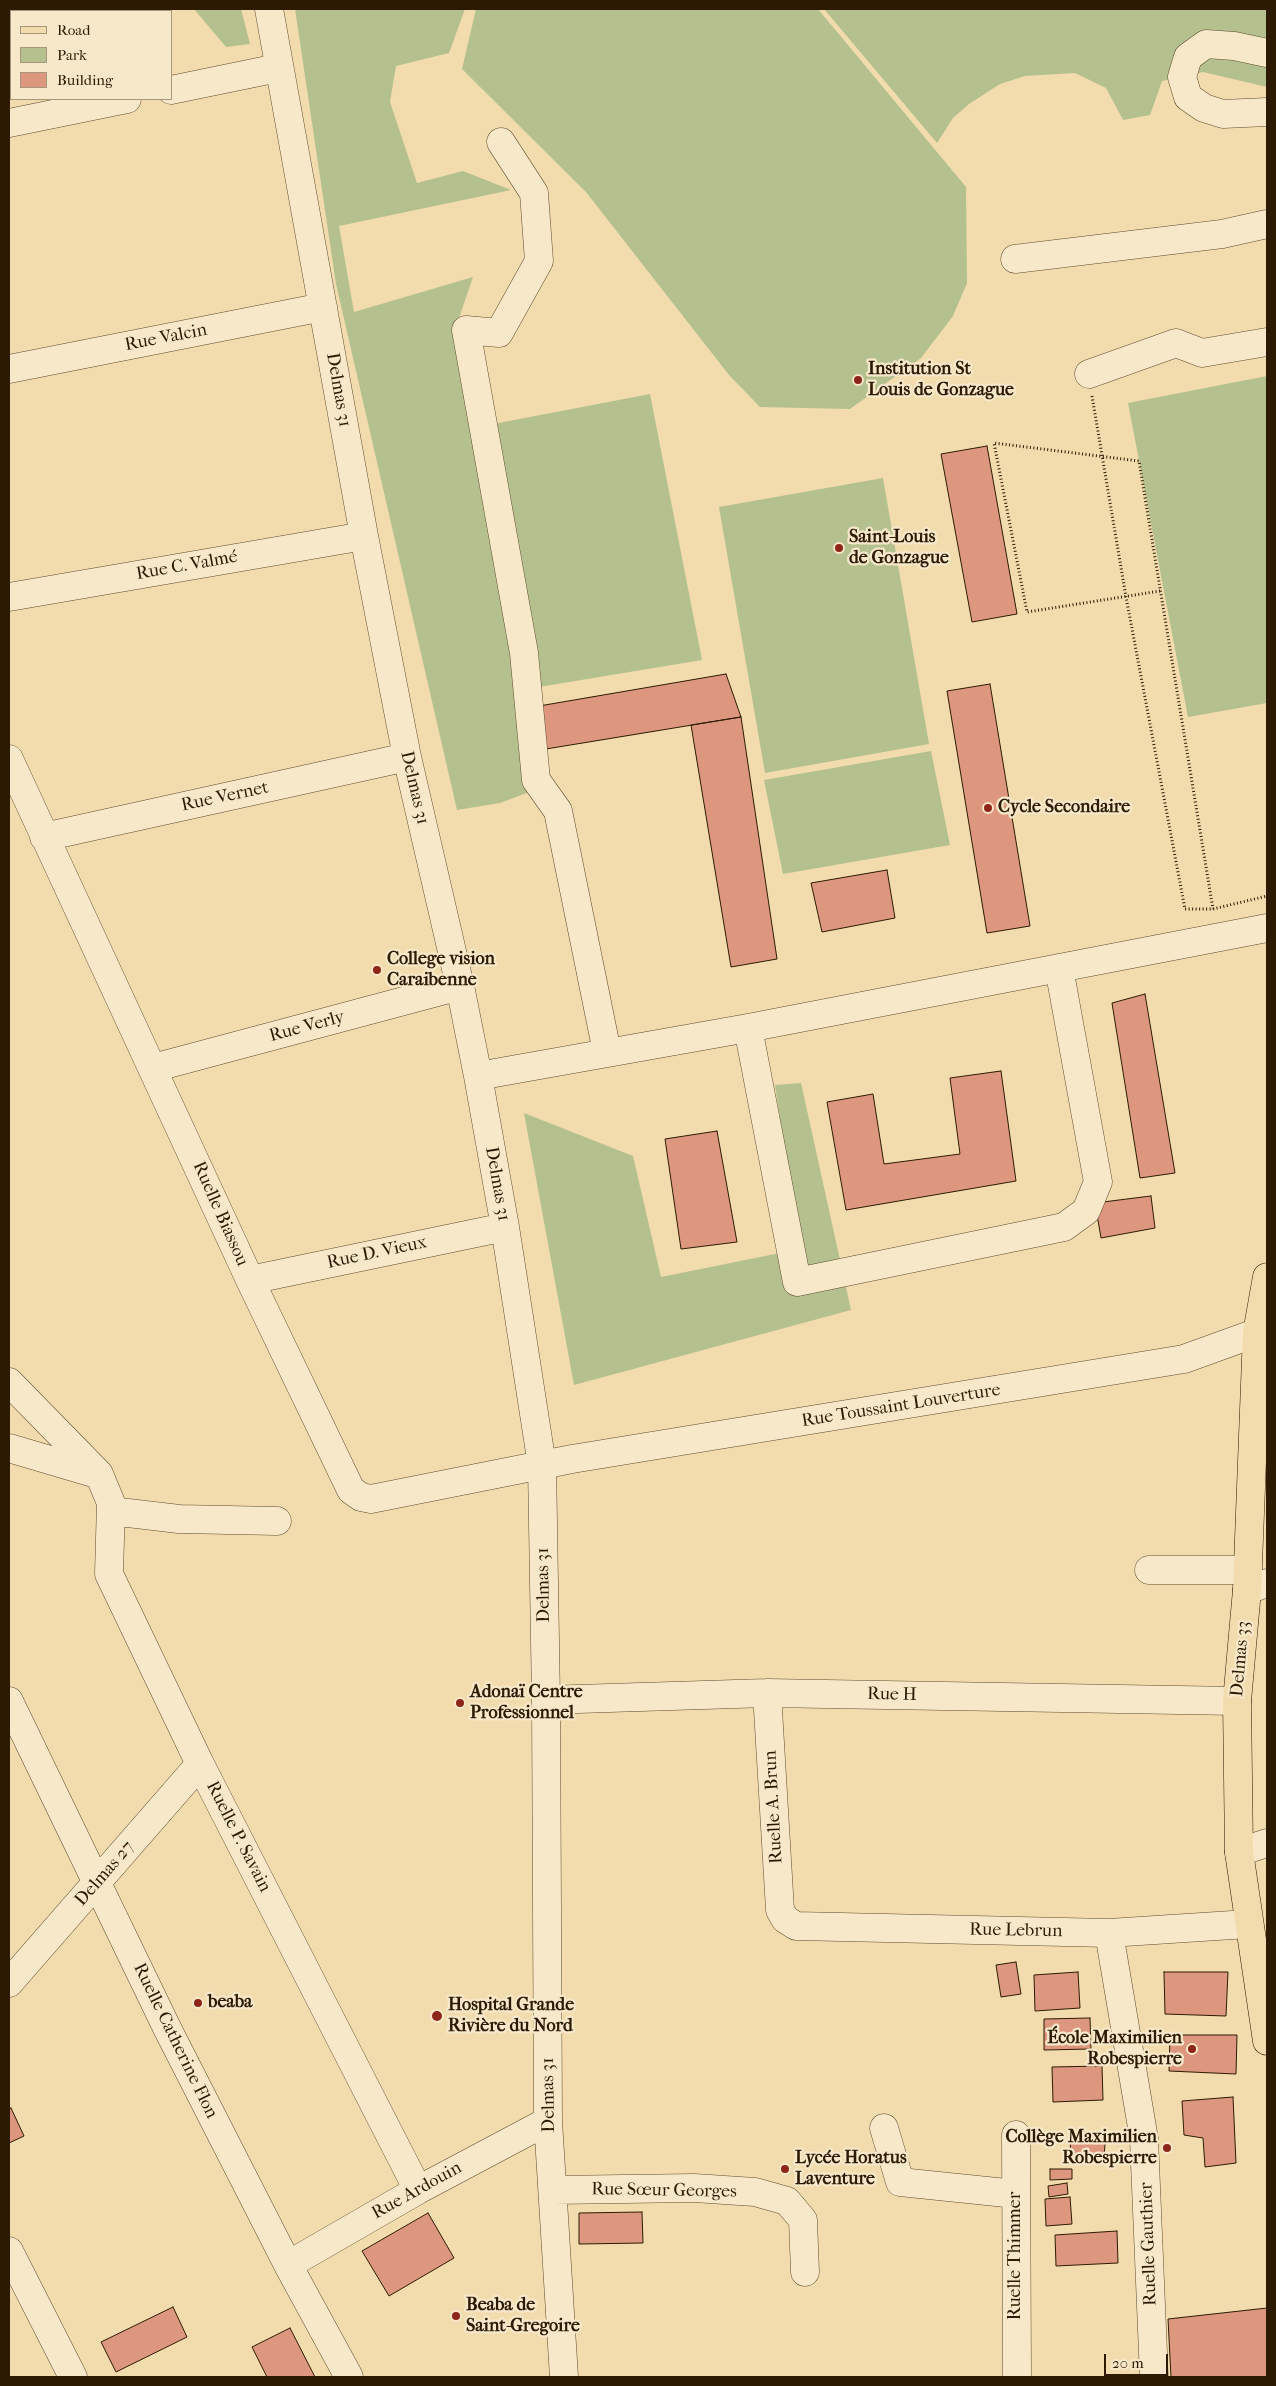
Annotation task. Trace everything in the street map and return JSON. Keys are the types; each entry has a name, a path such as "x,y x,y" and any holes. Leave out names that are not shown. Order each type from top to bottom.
{"main road":[{"name":"Delmas 33","path":"1267,1277 1262,1331 1254,1581 1237,1701 1238,1852 1267,2040"}],"street":[{"name":"Delmas 31","path":"269,9 278,68 364,536 407,758 460,986 487,1074 505,1227 542,1465 546,1700 548,2122 564,2377"},
{"path":"1267,53 1234,46 1206,44 1188,57 1182,77 1188,96 1204,108 1223,114 1267,112"},
{"path":"172,90 278,68"},
{"path":"9,123 122,100"},
{"path":"501,142 534,193 539,261 499,333 466,330 524,653 536,780 558,811 607,1052"},
{"path":"1016,259 1222,234 1267,224"},
{"name":"Rue Valcin","path":"9,369 323,307"},
{"path":"1089,374 1176,343 1202,353 1267,342"},
{"name":"Rue C. Valmé","path":"9,597 364,536"},
{"name":"Ruelle Biassou","path":"9,758 250,1280 351,1490 361,1497 371,1500 542,1465"},
{"name":"Rue Vernet","path":"44,837 407,758"},
{"path":"487,1074 748,1028 1267,928"},
{"path":"748,1028 797,1282 1064,1227 1086,1211 1098,1182 1058,968"},
{"name":"Rue Verly","path":"153,1068 460,986"},
{"name":"Rue D. Vieux","path":"250,1280 505,1227"},
{"name":"Rue Toussaint Louverture","path":"542,1465 1184,1359 1262,1331"},
{"name":"Ruelle P. Savain","path":"9,1382 98,1474 111,1503 109,1574 200,1764 418,2190"},
{"path":"9,1448 98,1474"},
{"path":"111,1511 179,1519 277,1521"},
{"path":"1149,1570 1254,1581"},
{"name":"Rue H","path":"546,1700 767,1693 1237,1701"},
{"name":"Ruelle A. Brun","path":"767,1693 780,1910 785,1919"},
{"name":"Ruelle Catherine Flon","path":"9,1700 168,2030 288,2265 349,2377"},
{"name":"Delmas 27","path":"9,1983 200,1764"},
{"path":"1238,1852 1267,1843"},
{"name":"Rue Lebrun","path":"785,1919 796,1926 1109,1933 1248,1924"},
{"name":"Ruelle Gauthier","path":"1109,1933 1144,2139 1154,2377"},
{"name":"Rue Ardouin","path":"288,2265 418,2190 548,2122"},
{"path":"884,2128 900,2182 1016,2194"},
{"name":"Ruelle Thimmer","path":"1016,2135 1017,2377"},
{"name":"Rue Sœur Georges","path":"552,2190 694,2188 756,2192 787,2201 804,2220 806,2272"},
{"path":"9,2251 73,2377"}],"path":[{"path":"1089,374 1126,597 1185,909 1213,909 1267,896"},
{"path":"1160,591 1027,612 994,443 1139,461 1213,909"}],"green space":[{"path":"9,9 98,9 10,10 9,37"},
{"path":"194,9 241,9 250,44 226,47"},
{"path":"295,9 465,9 449,53 396,66 390,102 417,183 463,171 511,190 339,226 354,312 473,277 456,327 515,658 532,791 500,803 457,810 336,284"},
{"path":"476,9 818,9 966,187 967,283 953,316 921,358 850,409 760,407 729,375 586,192 462,69"},
{"path":"824,9 1267,9 1267,87 1203,72 1162,81 1150,115 1123,120 1106,88 1075,73 1025,76 1000,84 969,104 953,118 937,143"},
{"path":"1267,376 1267,703 1188,717 1128,403"},
{"path":"650,394 702,660 533,688 483,426"},
{"path":"883,478 929,744 765,773 719,507"},
{"path":"931,751 950,845 783,874 764,780"},
{"path":"801,1083 851,1310 574,1385 524,1113 633,1156 661,1277 800,1249 775,1085"}],"building":[{"path":"987,446 1017,614 972,622 941,454"},
{"path":"726,674 741,717 546,749 539,706"},
{"name":"Cycle Secondaire","path":"990,684 1030,926 987,933 947,691"},
{"path":"741,717 777,959 731,967 691,725"},
{"path":"887,870 895,918 822,932 811,883"},
{"path":"1145,994 1175,1173 1140,1178 1112,1003"},
{"path":"1001,1071 1016,1181 846,1210 827,1102 873,1094 884,1164 960,1154 950,1078"},
{"path":"717,1131 737,1242 681,1249 665,1139"},
{"path":"1151,1196 1155,1228 1101,1238 1095,1203"},
{"path":"1016,1962 1021,1994 1001,1997 996,1965"},
{"path":"1078,1972 1080,2008 1035,2011 1034,1975"},
{"path":"1164,1972 1228,1972 1226,2016 1165,2014"},
{"path":"1090,2018 1091,2049 1044,2050 1044,2019"},
{"path":"1170,2035 1237,2035 1236,2074 1169,2071"},
{"path":"1102,2066 1103,2100 1053,2102 1052,2067"},
{"path":"1233,2097 1236,2163 1205,2167 1203,2138 1184,2135 1182,2101"},
{"path":"11,2108 24,2136 9,2143 9,2109"},
{"path":"1071,2131 1106,2133 1104,2156 1070,2154"},
{"path":"1050,2169 1072,2169 1072,2179 1050,2180"},
{"path":"1067,2183 1068,2194 1049,2197 1048,2186"},
{"path":"1070,2197 1072,2224 1046,2226 1045,2199"},
{"path":"642,2212 643,2243 579,2244 579,2213"},
{"path":"428,2213 454,2258 389,2296 362,2251"},
{"path":"1117,2231 1118,2263 1056,2266 1055,2235"},
{"path":"173,2307 187,2337 116,2372 101,2342"},
{"path":"1267,2308 1267,2377 1171,2377 1168,2319"},
{"path":"290,2328 315,2377 267,2377 252,2347"}],"place":[{"name":"Institution St Louis de Gonzague","path":"858,380"},
{"name":"Saint-Louis de Gonzague","path":"839,548"},
{"name":"Cycle Secondaire","path":"988,808"},
{"name":"College vision Caraibenne","path":"377,970"},
{"name":"Adonaï Centre Professionnel","path":"460,1703"},
{"name":"beaba","path":"198,2003"},
{"name":"Hospital Grande Rivière du Nord","path":"437,2016"},
{"name":"École Maximilien Robespierre","path":"1192,2049"},
{"name":"Collège Maximilien Robespierre","path":"1167,2148"},
{"name":"Lycée Horatus Laventure","path":"785,2169"},
{"name":"Beaba de Saint-Gregoire","path":"456,2316"}]}
